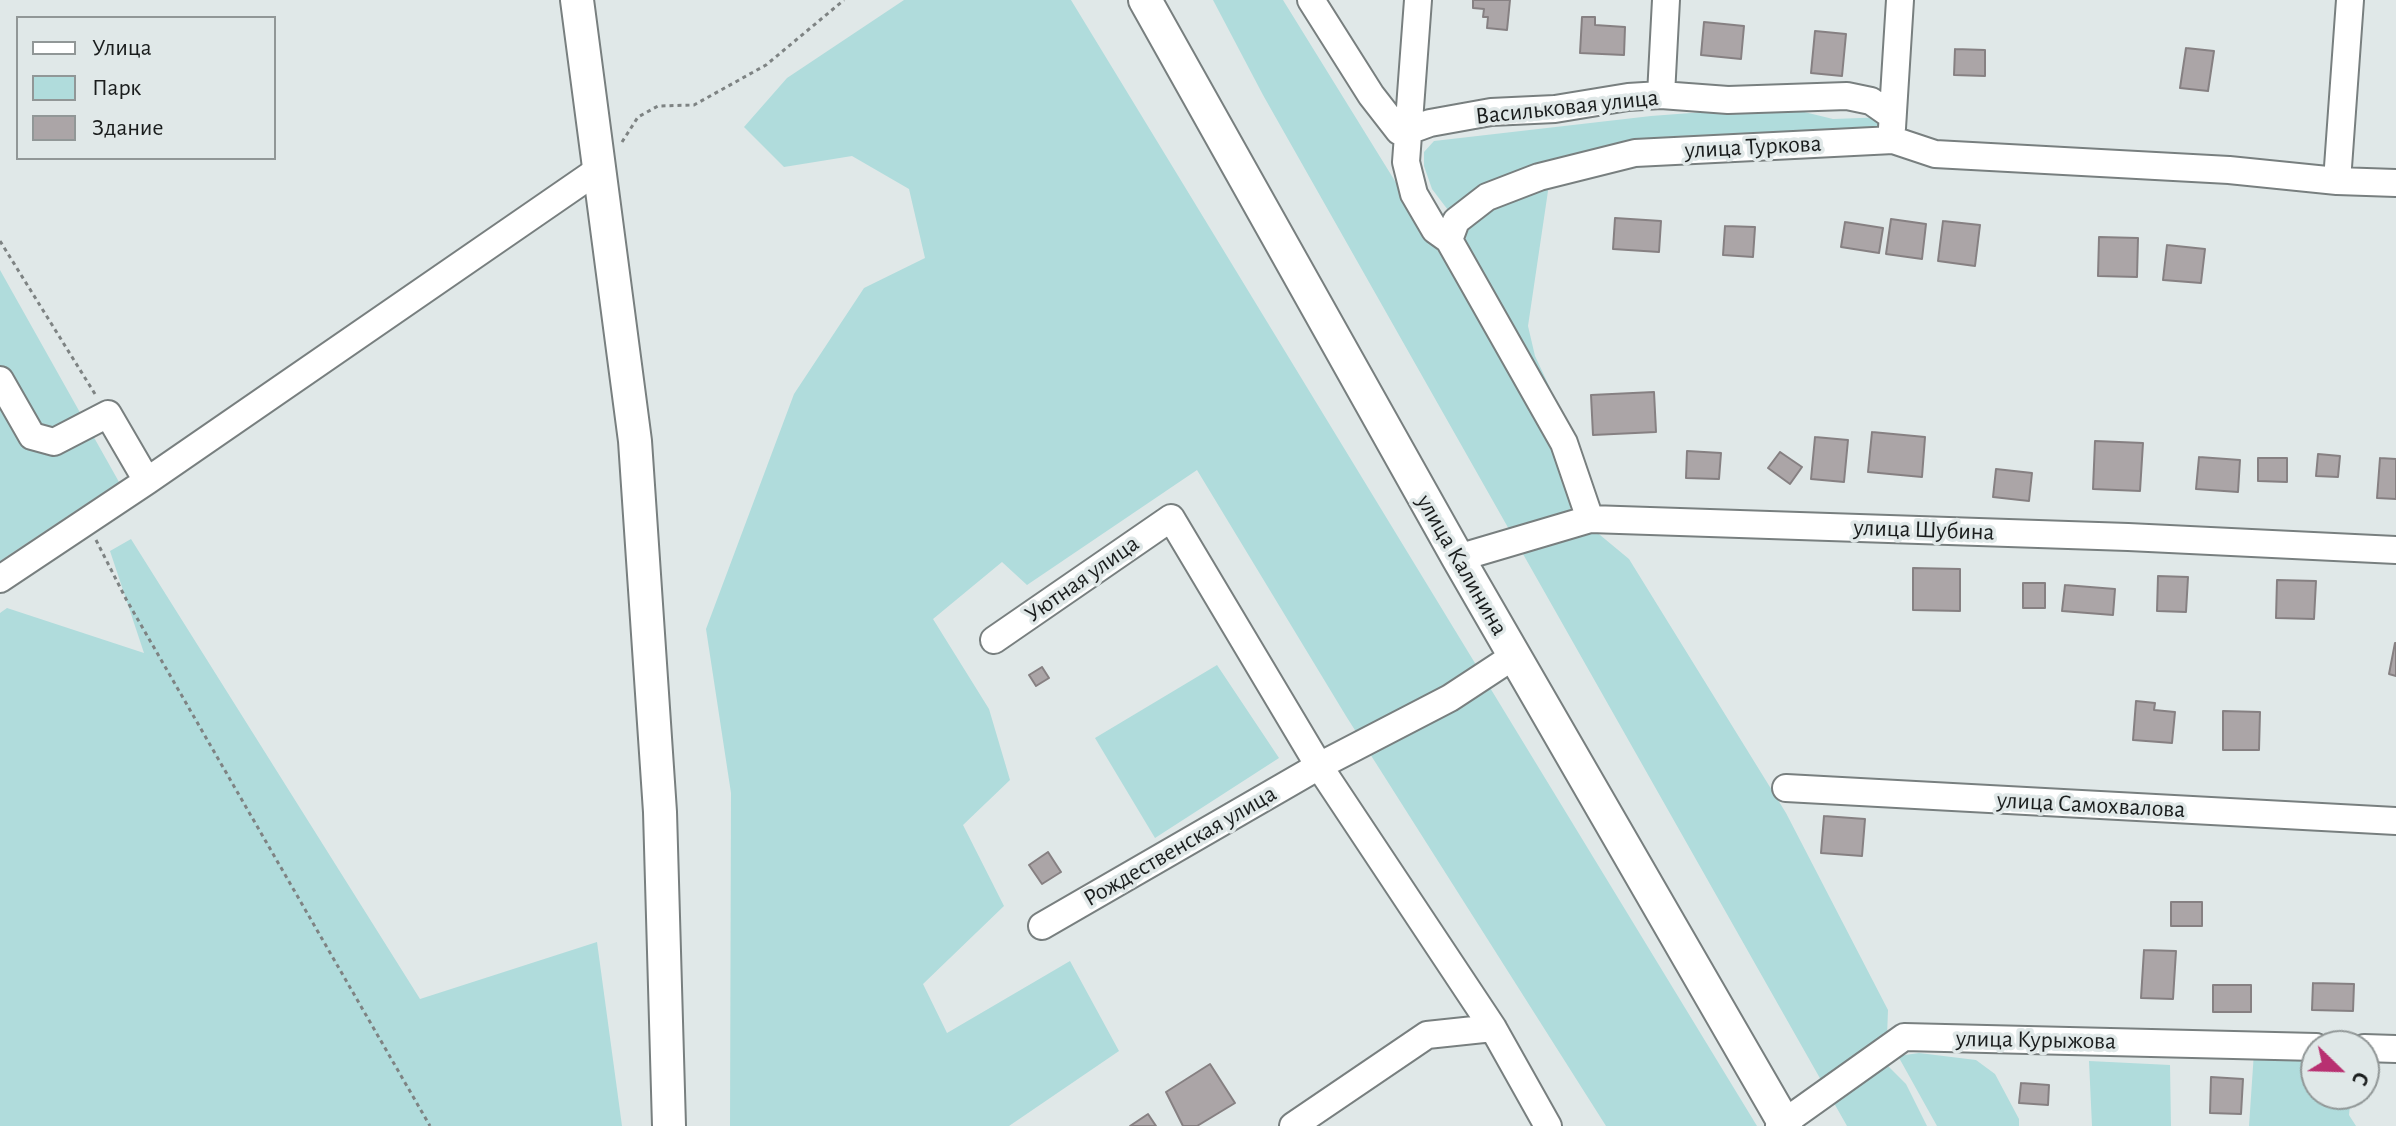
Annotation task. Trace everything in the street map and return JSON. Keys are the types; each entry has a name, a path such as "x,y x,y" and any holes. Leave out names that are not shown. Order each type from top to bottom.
{"main road":[{"path":"577,0 635,441 660,812 669,1126"},
{"name":"улица Калинина","path":"1145,0 1458,558 1783,1125"}],"street":[{"path":"1311,0 1371,95 1399,131 1408,131"},
{"path":"1418,0 1406,162 1414,194 1435,230 1449,240 1564,443 1590,519"},
{"path":"1661,95 1666,0"},
{"path":"1892,127 1900,0"},
{"path":"2337,181 2350,0"},
{"name":"Васильковая улица","path":"1408,131 1430,123 1491,112 1555,109 1661,95 1728,100 1847,96 1871,101 1892,127"},
{"name":"улица Туркова","path":"1449,240 1456,221 1487,197 1539,177 1635,153 1892,127 1935,154 2229,170 2337,181 2396,183"},
{"path":"0,579 601,168"},
{"path":"0,380 32,436 54,442 108,414 147,481"},
{"name":"Уютная улица","path":"994,640 1171,518 1319,766"},
{"name":"улица Шубина","path":"1458,558 1590,519 2396,550"},
{"name":"Рождественская улица","path":"1042,926 1319,766 1450,698 1514,656"},
{"path":"1319,766 1493,1028 1548,1126"},
{"name":"улица Самохвалова","path":"1786,788 2396,821"},
{"path":"1293,1126 1427,1035 1493,1028"},
{"name":"улица Курыжова","path":"1783,1125 1904,1037 2300,1047"}],"path":[{"path":"601,168 638,117 658,106 694,105 766,65 844,0"},
{"path":"0,241 108,414"},
{"path":"87,522 126,599 430,1126"}],"green space":[{"path":"904,0 1071,0 1757,1126 1606,1126 1346,716 1197,470 1027,585 1002,562 933,619 989,709 1010,780 963,825 1004,906 923,984 947,1033 1070,961 1119,1051 1009,1126 730,1126 731,793 706,629 794,394 864,288 925,258 909,189 852,156 784,167 744,127 787,78"},
{"path":"1213,0 1283,0 1557,443 1575,499 1568,513 1629,559 1786,813 1888,1010 1886,1064 1906,1084 1927,1126 1847,1126 1263,95"},
{"path":"1757,108 1796,110 1833,119 1888,117 1882,131 1681,140 1579,153 1517,170 1516,179 1451,214 1432,189 1424,166 1424,152 1434,141 1651,116"},
{"path":"1544,183 1548,191 1528,326 1535,356 1551,390 1549,398 1468,255 1465,234 1473,214"},
{"path":"0,270 119,482 0,561"},
{"path":"131,539 420,999 597,942 622,1126 0,1126 0,613 7,608 144,653 110,551"},
{"path":"1217,665 1279,758 1155,838 1095,738"},
{"path":"2254,1052 2300,1059 2300,1110 2349,1110 2356,1126 2249,1126"},
{"path":"1919,1053 1976,1060 1995,1074 2019,1119 2019,1126 1937,1126 1898,1056"},
{"path":"2089,1061 2170,1065 2171,1126 2092,1126"}],"building":[{"path":"1473,0 1510,0 1507,30 1487,28 1488,17 1483,17 1484,9 1473,8"},
{"path":"1582,17 1595,17 1595,25 1625,27 1624,55 1580,53"},
{"path":"1704,22 1744,26 1741,59 1701,55"},
{"path":"1815,31 1846,34 1842,76 1811,73"},
{"path":"2186,48 2214,51 2208,91 2180,88"},
{"path":"1955,49 1985,50 1985,76 1954,75"},
{"path":"1615,218 1661,221 1659,252 1613,249"},
{"path":"1891,219 1926,224 1922,259 1886,254"},
{"path":"1943,221 1980,225 1975,266 1938,261"},
{"path":"1845,222 1883,228 1879,253 1841,247"},
{"path":"1725,226 1755,227 1753,257 1723,255"},
{"path":"2099,237 2138,238 2137,277 2098,276"},
{"path":"2167,245 2205,249 2201,283 2163,280"},
{"path":"1654,392 1656,432 1593,435 1591,395"},
{"path":"1872,432 1925,437 1922,477 1868,472"},
{"path":"1815,437 1848,440 1844,482 1811,479"},
{"path":"2095,441 2143,443 2140,491 2093,489"},
{"path":"1687,451 1721,453 1719,479 1686,478"},
{"path":"1780,452 1802,467 1790,484 1768,468"},
{"path":"2318,454 2340,456 2338,477 2316,476"},
{"path":"2199,457 2240,460 2238,492 2196,489"},
{"path":"2258,458 2287,458 2287,482 2258,481"},
{"path":"2380,458 2396,459 2396,499 2377,498"},
{"path":"1996,469 2032,473 2029,501 1993,497"},
{"path":"1913,568 1960,569 1960,611 1913,610"},
{"path":"2158,576 2188,577 2186,612 2157,611"},
{"path":"2277,580 2316,581 2314,619 2276,618"},
{"path":"2023,583 2045,583 2045,608 2023,608"},
{"path":"2065,585 2115,589 2113,615 2062,611"},
{"path":"2396,643 2396,676 2389,674"},
{"path":"1042,667 1049,678 1036,686 1029,675"},
{"path":"2136,701 2155,703 2154,710 2175,712 2172,743 2133,740"},
{"path":"2223,711 2260,712 2259,750 2223,750"},
{"path":"1824,816 1865,819 1862,856 1821,853"},
{"path":"1048,852 1061,872 1042,884 1029,865"},
{"path":"2171,902 2202,902 2202,926 2171,926"},
{"path":"2144,950 2176,951 2173,999 2141,998"},
{"path":"2313,983 2354,984 2353,1011 2312,1010"},
{"path":"2213,985 2251,985 2251,1012 2213,1012"},
{"path":"1210,1064 1235,1103 1197,1126 1183,1126 1166,1092"},
{"path":"2211,1077 2243,1079 2241,1114 2210,1113"},
{"path":"2021,1083 2049,1085 2048,1105 2019,1103"},
{"path":"1148,1114 1156,1126 1130,1126"}]}
